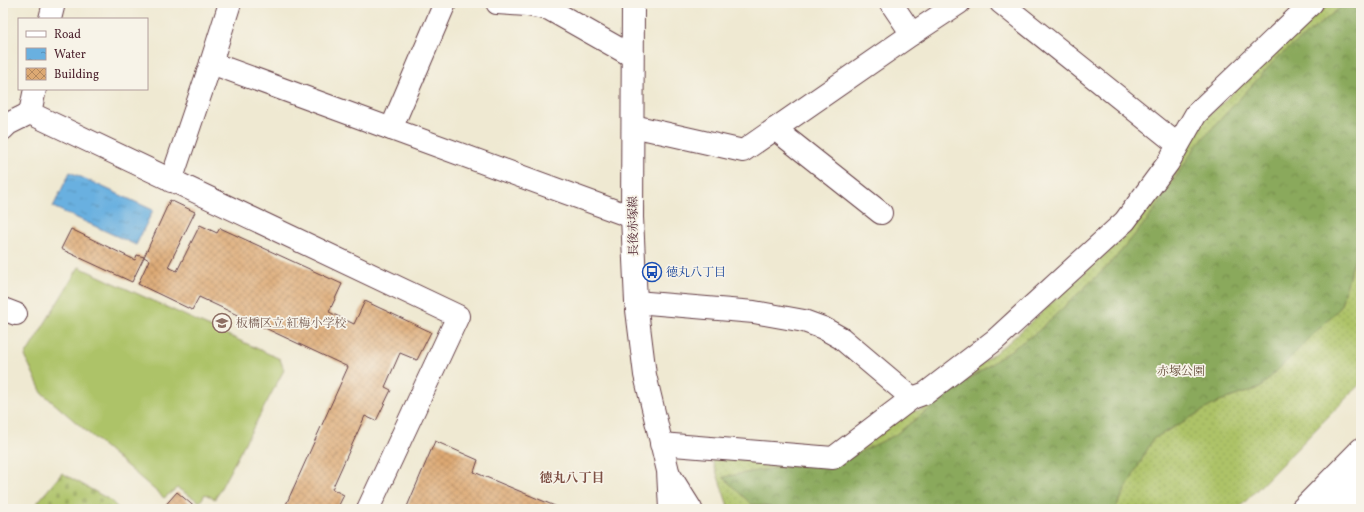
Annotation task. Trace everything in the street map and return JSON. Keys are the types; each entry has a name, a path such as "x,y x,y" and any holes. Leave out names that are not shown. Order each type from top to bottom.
{"main road":[{"path":"50,18 54,3"},
{"path":"171,181 230,3"},
{"path":"391,129 445,3"},
{"path":"497,3 527,5 549,9 632,56"},
{"name":"長後赤塚線","path":"633,3 632,217 636,302 645,376 660,444 668,471 670,509"},
{"path":"891,3 912,34"},
{"path":"633,126 743,151 959,3"},
{"path":"1001,3 1178,144"},
{"path":"660,444 833,458 912,398 926,394 995,340 1125,221 1168,163 1196,114 1312,3"},
{"path":"211,63 632,217"},
{"path":"30,113 35,90"},
{"path":"30,113 458,316 368,509"},
{"path":"3,129 8,124 30,113"},
{"path":"775,128 881,212"},
{"path":"636,302 754,312 804,321 824,328 840,338 912,398"},
{"path":"1302,509 1361,449"},
{"name":"長後赤塚線","path":"668,471 691,509"},
{"path":"1327,509 1361,474"},
{"path":"1354,509 1361,501"}],"green space":[{"name":"赤塚公園","path":"1331,3 1361,3 1361,383 1238,509 729,509 711,456 834,467 907,412 921,410 1009,342 1131,230 1174,175 1202,122 1314,16"},
{"name":"赤塚公園","path":"1346,3 1361,3 1361,246 1354,261 1340,308 1260,388 1220,401 1153,439 1115,509 782,509 751,504 723,477 767,469 842,461 895,435 962,384 1037,332 1111,263 1152,214 1196,146 1277,58"},
{"path":"79,267 280,359 284,370 215,499 205,494 200,502 177,488 164,498 42,393 25,356"},
{"path":"62,473 110,500 119,509 32,509"}],"water":[{"path":"70,172 153,210 136,245 53,207"}],"building":[{"path":"170,200 195,212 168,267 177,271 200,225 217,233 220,228 342,284 329,312 354,324 365,301 431,332 417,360 400,353 385,387 391,390 376,421 365,416 332,489 344,495 337,509 284,509 348,367 199,297 192,310 138,284 149,260 144,257"},
{"path":"71,229 135,260 137,255 144,257 132,282 61,249"},
{"path":"435,441 478,460 474,472 562,509 406,509"},
{"path":"177,492 197,509 162,509"}],"place":[{"name":"徳丸八丁目","path":"652,272"},
{"name":"板橋区立 紅梅小学校","path":"222,323"}],"district":[{"name":"徳丸八丁目","path":"572,477"}]}
